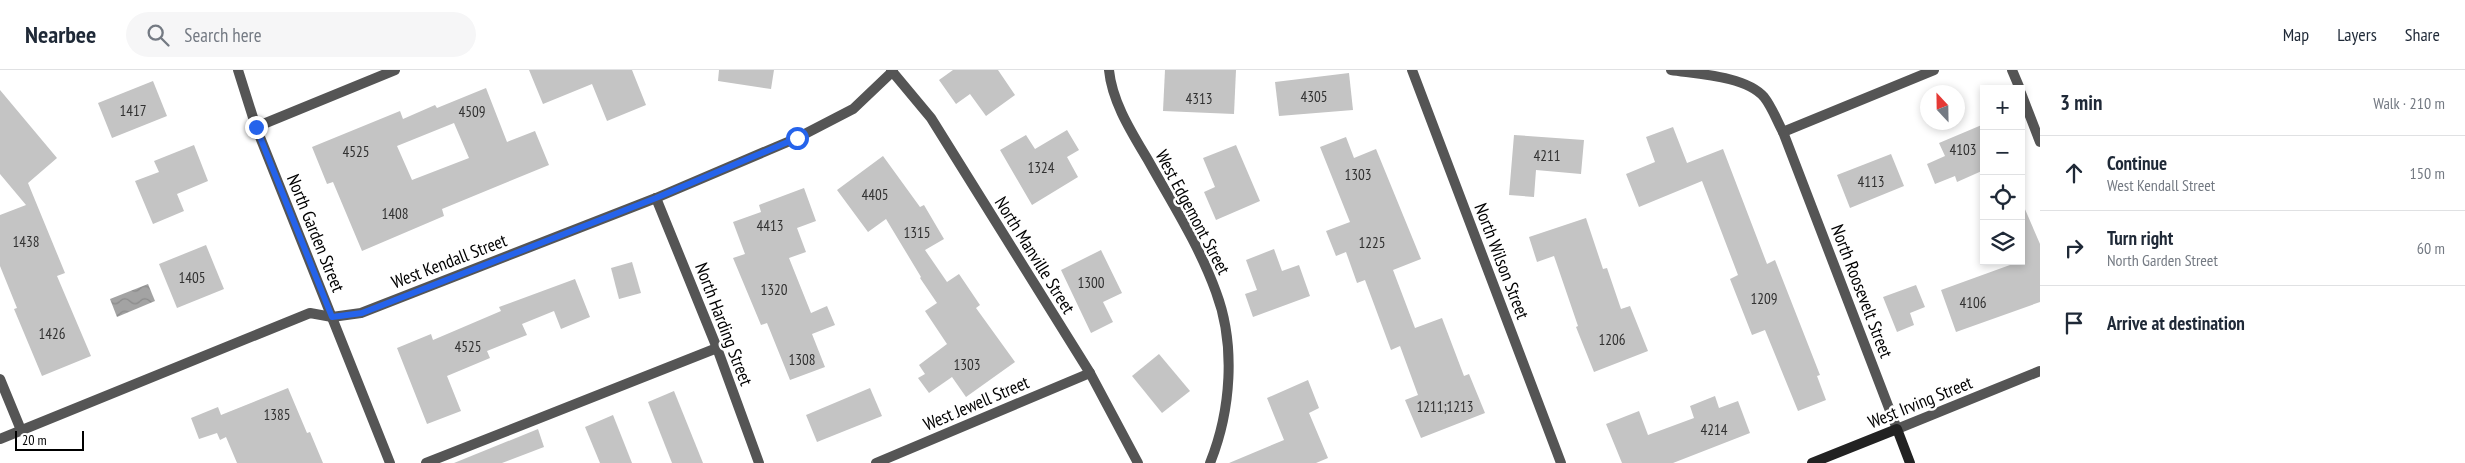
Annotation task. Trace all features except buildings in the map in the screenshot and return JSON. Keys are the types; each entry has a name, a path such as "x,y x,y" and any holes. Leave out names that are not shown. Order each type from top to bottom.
{"street":[{"name":"North Garden Street","path":"238,70 256,127 390,463"},
{"path":"256,127 395,70"},
{"name":"West Edgemont Street","path":"1108,70 1126,121 1198,250 1217,293 1227,340 1228,384 1220,439 1210,463"},
{"name":"North Wilson Street","path":"1412,70 1561,463"},
{"path":"1671,70 1725,78 1746,85 1763,96 1783,132 1934,70"},
{"path":"2012,70 2018,85"},
{"name":"West Kendall Street","path":"0,439 310,313 332,317 362,313 656,198 797,138 853,109 892,71"},
{"name":"North Manville Street","path":"892,71 931,118 1090,372 1138,463"},
{"path":"2025,103 2040,142"},
{"name":"North Roosevelt Street","path":"1783,132 1910,463"},
{"name":"North Harding Street","path":"656,198 717,348 759,463"},
{"path":"426,463 717,348"},
{"name":"West Irving Street","path":"1812,463 2040,371"},
{"name":"West Jewell Street","path":"876,463 1090,372"},
{"path":"0,379 21,430"}],"water":[{"path":"148,284 155,301 117,317 110,299"}],"route":[{"path":"256,127 332,317 362,313 656,198 797,138"}]}
